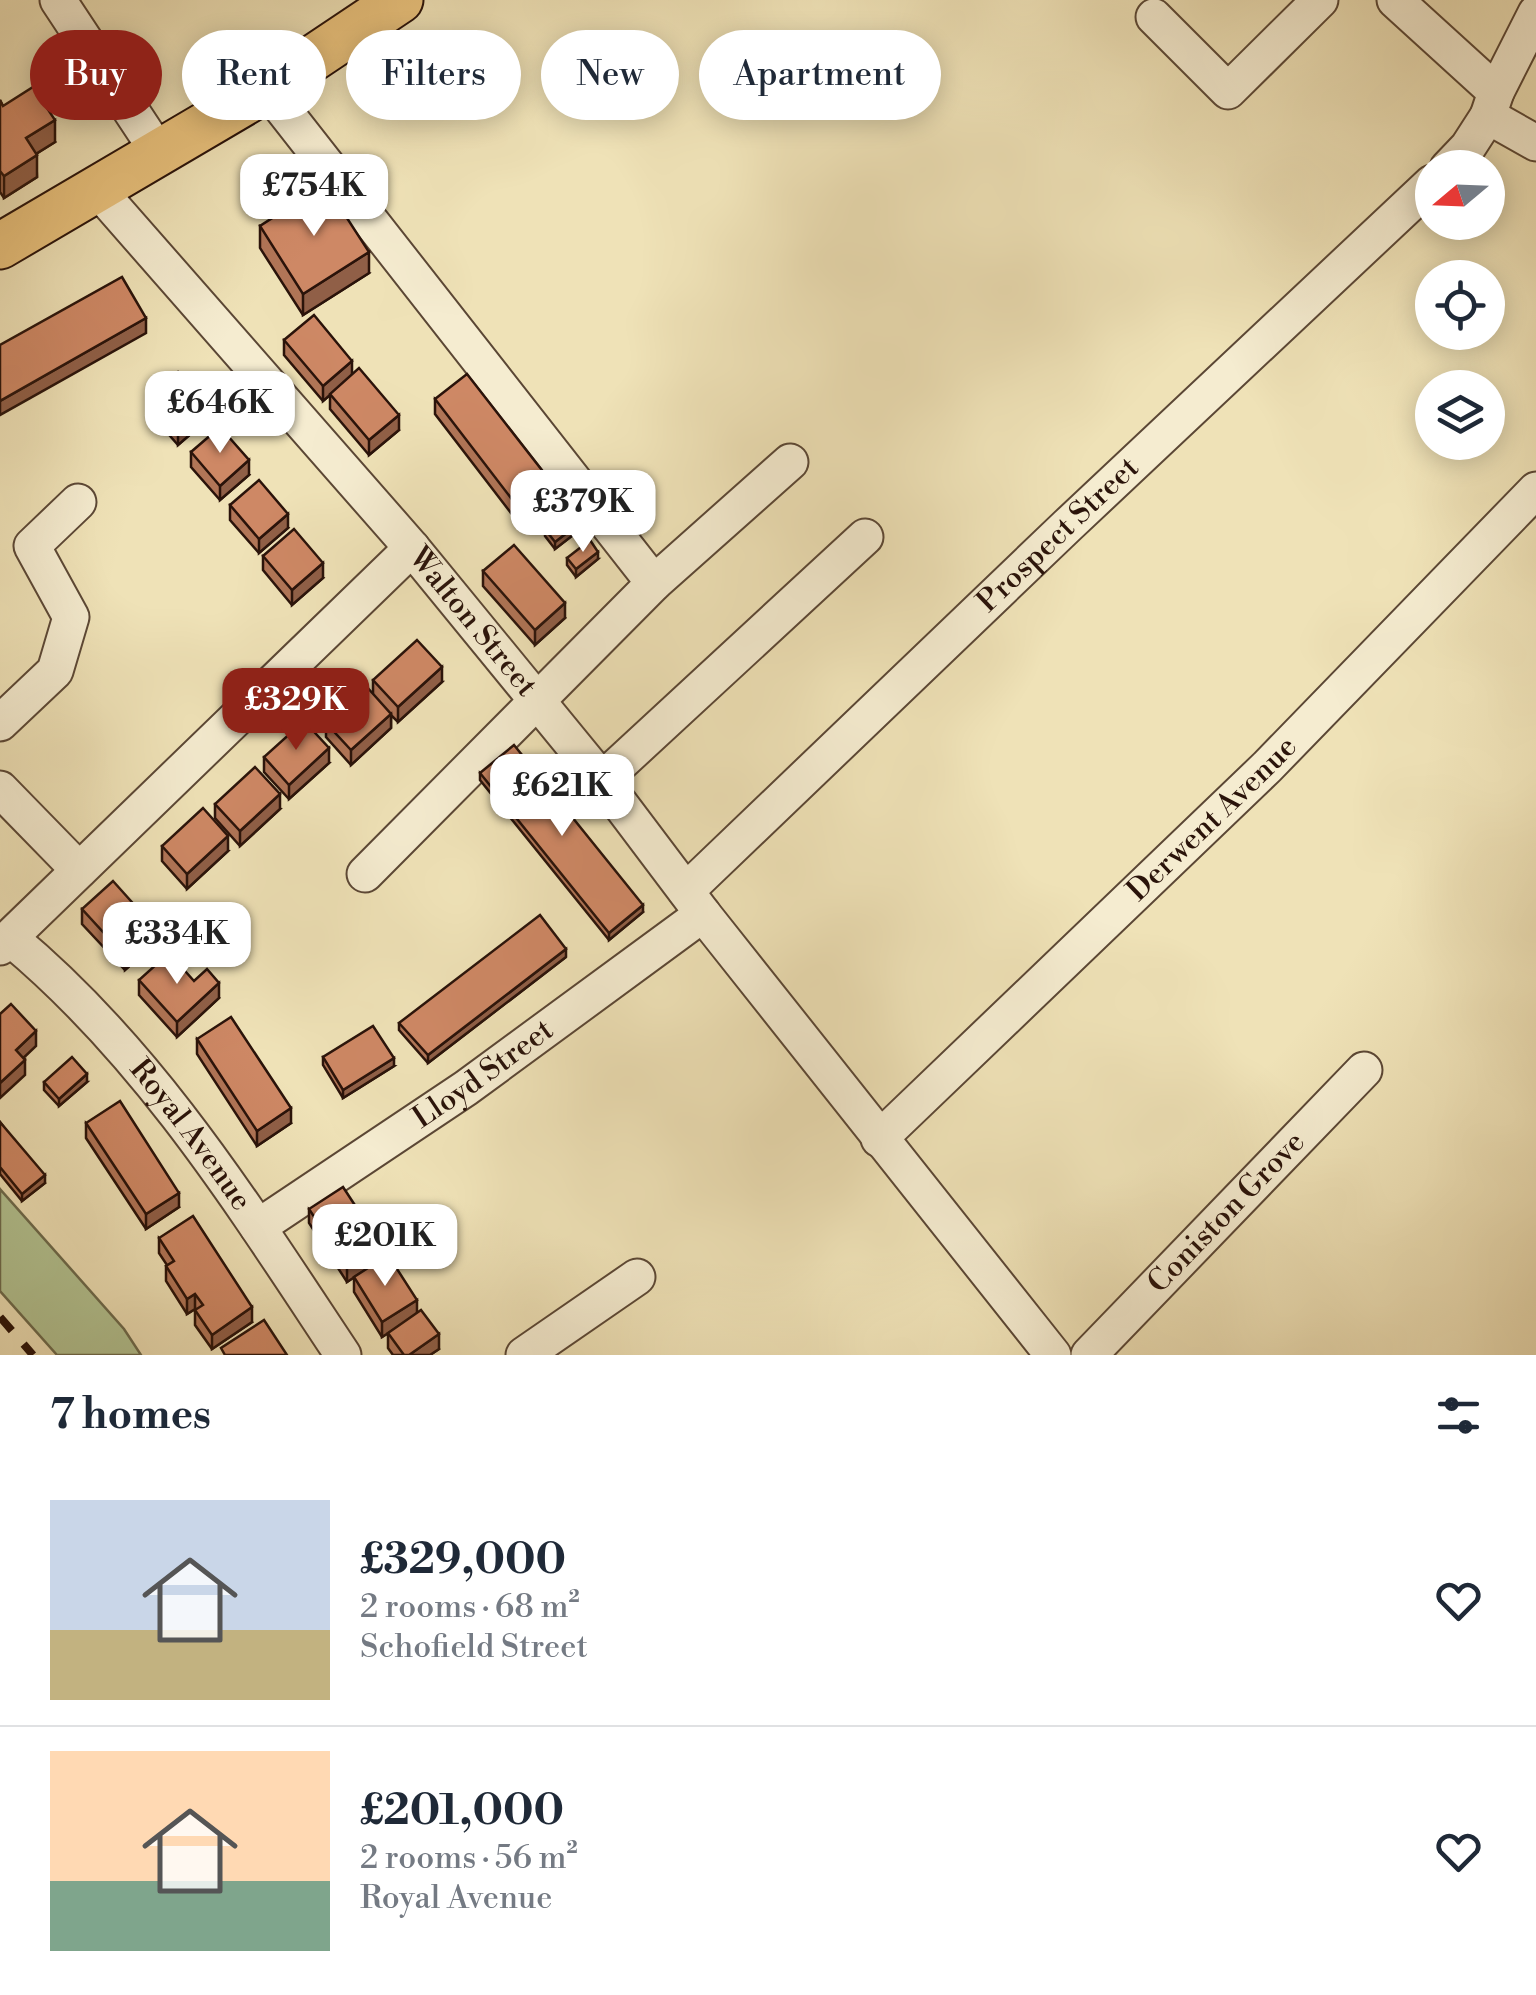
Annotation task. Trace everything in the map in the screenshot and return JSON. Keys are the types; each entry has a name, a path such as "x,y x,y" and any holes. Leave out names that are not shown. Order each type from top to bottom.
{"main road":[{"path":"326,50 400,0"},
{"path":"0,246 215,120"}],"street":[{"path":"58,0 159,154"},
{"path":"1154,17 1228,91 1320,0"},
{"path":"1396,0 1492,104 1536,143"},
{"path":"1464,150 1492,104 1536,13"},
{"path":"291,120 654,583"},
{"name":"Walton Street","path":"98,190 412,548 602,780 694,903 1053,1355"},
{"name":"Prospect Street","path":"694,903 1052,540 1415,200"},
{"path":"364,874 654,583 790,462"},
{"name":"Derwent Avenue","path":"879,1138 1268,767 1536,490"},
{"path":"0,723 55,671 71,617 32,546 78,502"},
{"path":"602,780 866,538"},
{"path":"5,942 412,548"},
{"path":"0,789 80,870"},
{"name":"Lloyd Street","path":"258,1227 466,1088 694,903"},
{"name":"Royal Avenue","path":"5,942 32,956 139,1064 258,1227 343,1355"},
{"name":"Coniston Grove","path":"1089,1355 1364,1070"},
{"path":"524,1355 638,1277"}],"green space":[{"path":"0,1189 124,1329 141,1355 57,1355 0,1291"}],"building":[{"path":"30,89 30,120 55,120 26,138 37,155 4,176 0,171 0,100 3,106"},
{"path":"325,184 369,252 303,294 260,226"},
{"path":"122,277 146,318 0,401 0,345"},
{"path":"314,315 352,361 323,386 284,340"},
{"path":"359,368 399,415 369,440 330,394"},
{"path":"178,372 207,405 178,430 149,397"},
{"path":"467,374 566,501 544,518 536,506 524,515 435,399"},
{"path":"220,427 249,460 220,486 191,452"},
{"path":"259,480 288,514 259,539 230,505"},
{"path":"568,511 577,525 555,542 545,529"},
{"path":"294,529 323,563 292,590 263,556"},
{"path":"590,540 598,552 576,569 567,558"},
{"path":"514,545 565,603 535,630 483,571"},
{"path":"417,640 442,667 398,707 373,680"},
{"path":"366,686 391,714 351,750 326,723"},
{"path":"304,721 329,748 289,785 264,757"},
{"path":"514,745 643,905 609,933 480,773"},
{"path":"255,767 280,794 240,831 215,804"},
{"path":"203,808 228,836 187,874 162,846"},
{"path":"113,881 155,928 125,956 82,909"},
{"path":"540,915 566,949 428,1055 399,1023"},
{"path":"169,953 194,981 207,969 219,983 177,1022 139,980"},
{"path":"11,1004 36,1031 16,1050 25,1060 0,1083 0,1014"},
{"path":"231,1017 291,1108 257,1131 197,1039"},
{"path":"373,1026 394,1058 343,1090 323,1057"},
{"path":"72,1057 87,1074 59,1099 44,1082"},
{"path":"120,1101 179,1193 146,1214 86,1123"},
{"path":"0,1122 45,1175 22,1194 0,1167"},
{"path":"343,1187 381,1245 347,1267 309,1209"},
{"path":"193,1216 252,1307 212,1335 195,1310 203,1305 195,1294 187,1299 166,1266 174,1261 159,1238"},
{"path":"388,1255 417,1300 382,1322 354,1277"},
{"path":"421,1310 439,1334 404,1355 388,1333"},
{"path":"264,1320 287,1355 225,1355 221,1348"}],"railway":[{"path":"0,1317 33,1355"}]}
